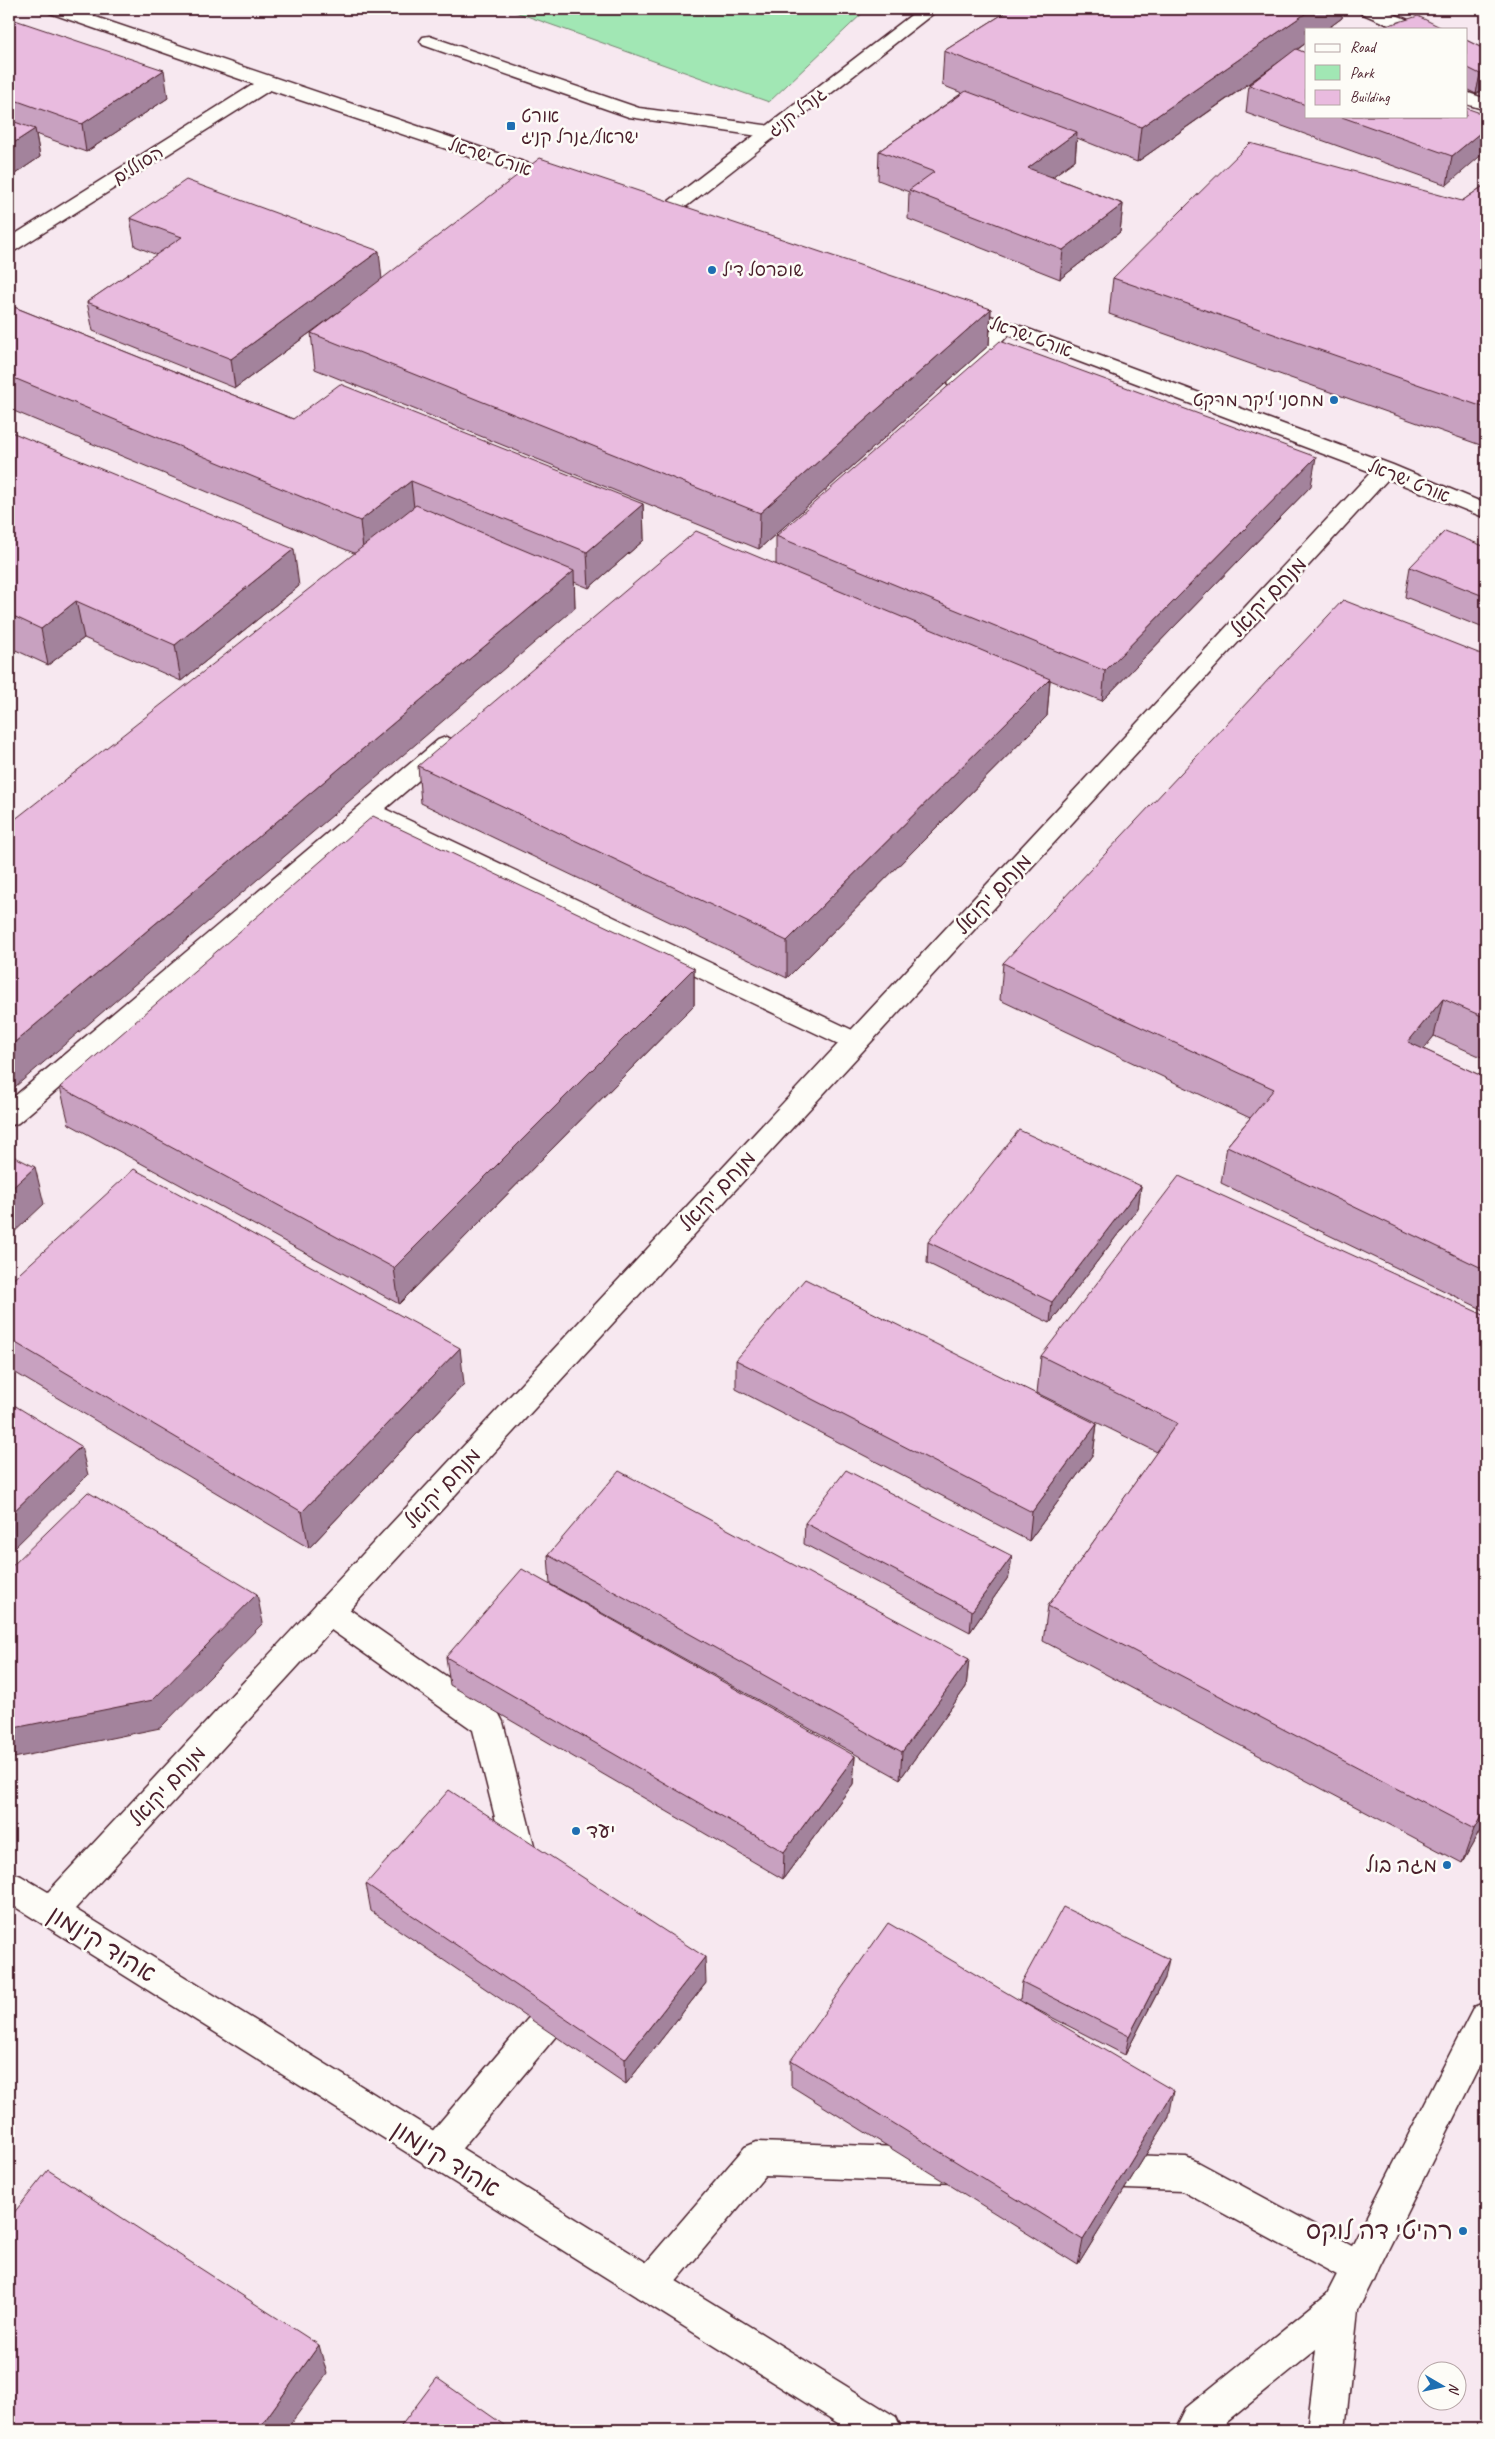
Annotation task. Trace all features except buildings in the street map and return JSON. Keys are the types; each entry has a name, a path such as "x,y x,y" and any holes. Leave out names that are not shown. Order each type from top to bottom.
{"street":[{"name":"אורט ישראל","path":"56,9 268,83 578,187"},
{"name":"גנרל קניג","path":"663,215 930,9"},
{"path":"1367,9 1409,28"},
{"path":"429,41 636,113 771,132"},
{"name":"הסוללים","path":"9,246 268,83"},
{"path":"1468,98 1486,104"},
{"name":"אורט ישראל","path":"938,305 1005,327 1385,470 1486,512"},
{"path":"956,382 1005,327"},
{"name":"מנחם יקואל","path":"51,1912 1385,470"},
{"path":"9,1116 464,730"},
{"path":"368,811 856,1042"},
{"path":"328,1612 487,1722 533,1902"},
{"name":"אהוד קינמון","path":"9,1886 883,2430"},
{"path":"436,2153 560,2006 550,1968"},
{"path":"1194,2430 1199,2421 1340,2307 1361,2269 1486,2018"},
{"path":"650,2285 757,2159 987,2167"},
{"path":"1067,2170 1186,2174 1361,2269"},
{"path":"1326,2430 1340,2307"}],"green space":[{"path":"507,9 867,9 769,102"}],"place":[{"name":"אורט ישראל/גנרל קניג","path":"511,126"},
{"name":"שופרסל דיל","path":"712,270"},
{"name":"מחסני ליקר מרקט","path":"1334,400"},
{"name":"יעד","path":"576,1831"},
{"name":"מגה בול","path":"1447,1865"},
{"name":"רהיטי דה לוקס","path":"1463,2231"}]}
